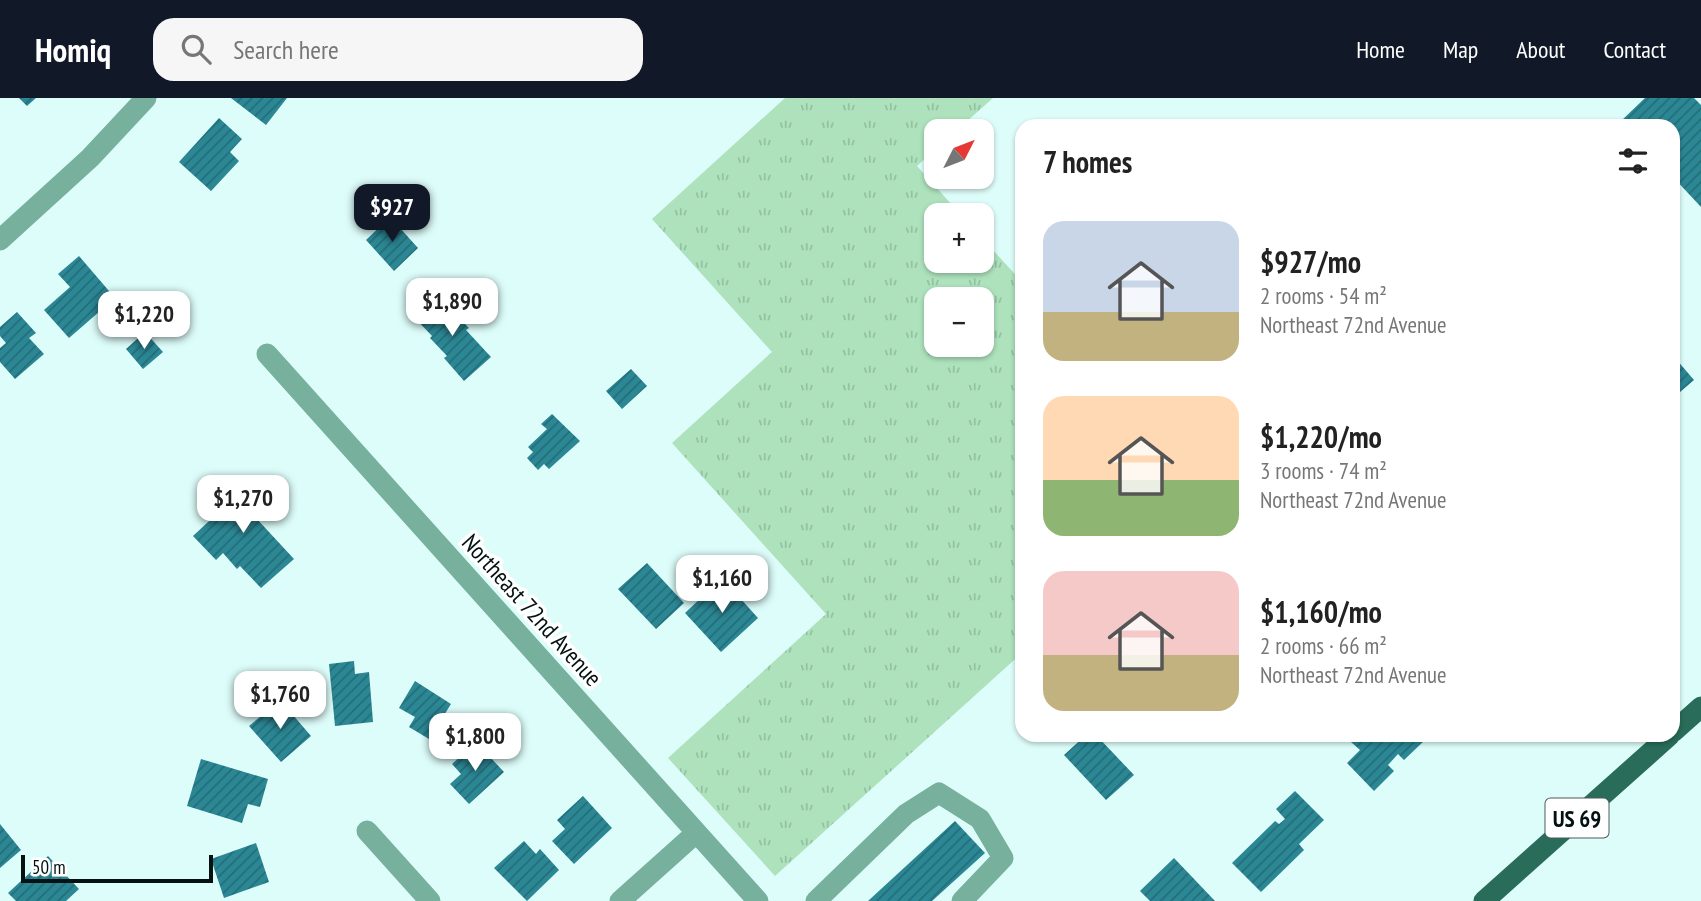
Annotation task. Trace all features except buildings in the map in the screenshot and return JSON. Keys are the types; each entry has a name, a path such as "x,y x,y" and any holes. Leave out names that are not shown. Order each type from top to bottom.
{"main road":[{"name":"US 69","path":"1680,726 1701,707"},
{"name":"US 69","path":"1484,901 1662,742"}],"street":[{"path":"0,240 90,158 146,98"},
{"name":"Northeast 72nd Avenue","path":"267,354 758,901"},
{"path":"816,901 906,814 939,793 980,819 1003,858 962,901"},
{"path":"367,831 430,901"},
{"path":"620,901 696,833"}],"green space":[{"path":"785,98 993,98 969,119 924,119 924,160 917,166 924,174 924,189 938,189 950,203 924,203 924,273 994,273 994,251 1015,274 1015,659 775,876 668,758 826,614 672,443 772,352 652,219"}]}
